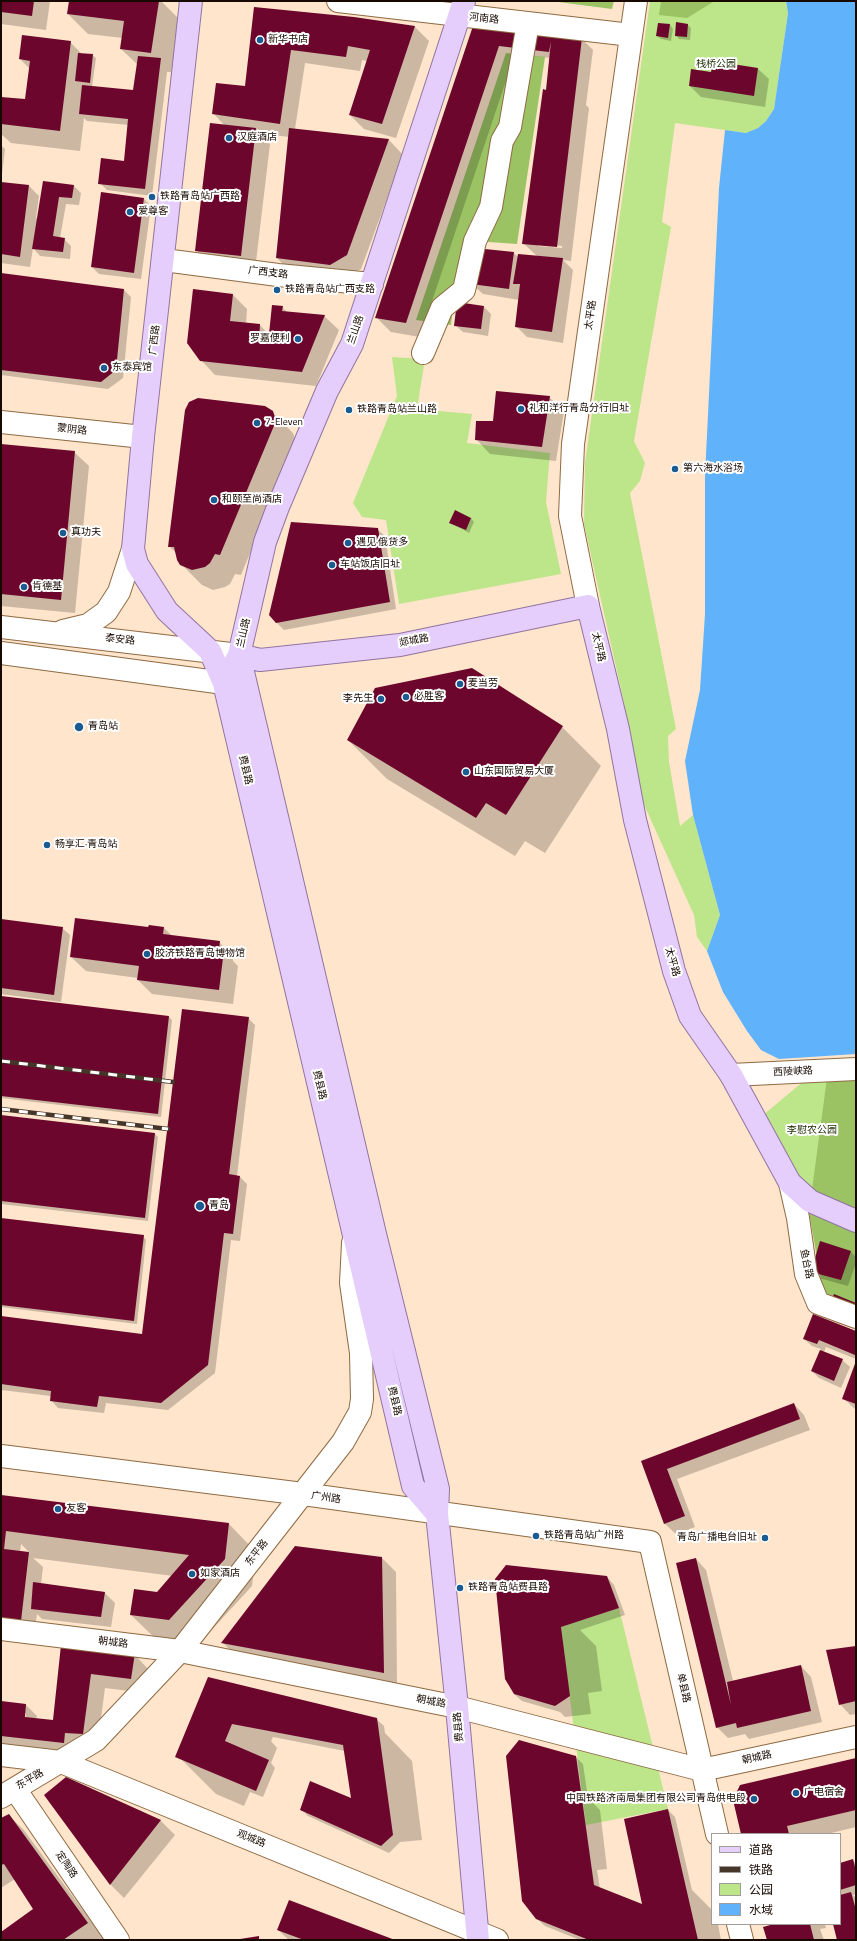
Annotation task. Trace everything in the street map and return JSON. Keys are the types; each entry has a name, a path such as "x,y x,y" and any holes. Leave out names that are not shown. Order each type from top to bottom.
{"main road":[{"name":"广西路","path":"191,1 164,260 143,437 133,549 137,564 167,610 210,651"},
{"name":"兰山路","path":"239,655 265,542 278,506 327,391 352,344 462,8"},
{"name":"郯城路","path":"239,655 260,660 400,645 588,606"},
{"name":"太平路","path":"588,606 618,729 635,820 674,971 690,1016 731,1075 790,1183 810,1201 856,1221"},
{"name":"费县路","path":"210,651 224,683 413,1486 437,1514"},
{"path":"224,683 239,655"},
{"name":"费县路","path":"239,655 375,1234 438,1489 437,1514 457,1707 477,1936"}],"street":[{"name":"河南路","path":"338,1 462,8 528,23 631,35"},
{"name":"太平路","path":"588,606 570,516 573,444 636,1"},
{"path":"423,353 442,308 464,290 475,240 491,207 502,141 510,127 528,23"},
{"name":"广西支路","path":"164,260 278,275 372,284"},
{"name":"蒙阴路","path":"1,422 143,437"},
{"path":"54,633 88,625 106,612 119,592 133,549"},
{"name":"泰安路","path":"1,627 239,655"},
{"path":"1,653 224,683"},
{"name":"西陵峡路","path":"731,1075 856,1069"},
{"name":"鱼台路","path":"790,1183 798,1218 806,1274 818,1303 856,1317"},
{"name":"东平路","path":"8,1793 96,1740 180,1651 304,1494 343,1442 360,1412 362,1400 360,1353 351,1283 353,1230"},
{"name":"广州路","path":"1,1456 304,1494 437,1514 650,1542"},
{"name":"单县路","path":"650,1542 717,1833"},
{"name":"朝城路","path":"1,1629 180,1651 457,1707 702,1770 856,1737"},
{"name":"观城路","path":"1,1755 61,1762 477,1936 497,1940"},
{"name":"定陶路","path":"8,1793 118,1940"},
{"path":"738,1925 742,1940"}],"green space":[{"path":"551,1 614,1 612,9"},
{"name":"栈桥公园","path":"650,1 786,1 788,13 774,109 766,121 758,128 746,133 675,123 662,222 671,227 634,441 645,463 640,481 630,493 676,729 668,736 669,762 680,826 693,815 720,915 707,951 697,937 694,915 641,798 623,698 584,524 585,463"},
{"path":"661,1 713,2 687,18 659,15"},
{"path":"506,53 545,57 517,244 475,241 454,298 451,325 416,320"},
{"path":"392,357 425,359 417,409 472,414 467,443 550,453 546,502 561,574 399,604 386,520 362,517 353,503 397,396"},
{"name":"李慰农公园","path":"846,1072 810,1201 756,1121 805,1080"},
{"path":"856,1077 856,1305 823,1292 809,1212 827,1078"},
{"path":"619,1608 668,1809 586,1825 561,1627"}],"water":[{"path":"786,1 856,1 856,1054 779,1059 761,1050 747,1031 723,992 707,951 720,915 693,815 685,761 700,690 705,614 705,476 719,188 725,130 746,133 758,128 766,121 774,109 788,13"}],"building":[{"path":"1,1 34,1 32,16 1,12"},
{"path":"69,1 159,1 151,53 120,49 124,21 67,14"},
{"path":"254,7 354,17 415,26 382,124 349,115 370,50 348,46 346,57 291,50 280,124 212,114 216,83 245,86"},
{"path":"676,22 688,24 687,37 675,36"},
{"path":"658,23 670,24 668,38 656,36"},
{"path":"473,26 582,38 557,247 522,244 543,89 546,90 551,41 549,52 499,46 406,323 375,318"},
{"path":"22,35 71,41 60,131 1,124 1,97 25,99 30,61 19,59"},
{"path":"78,53 93,54 90,83 75,81"},
{"path":"138,56 161,58 145,189 98,184 101,158 124,161 128,119 79,114 82,85 133,90"},
{"path":"713,61 758,68 754,96 689,86 691,69 711,72"},
{"path":"210,123 256,128 241,256 195,251"},
{"path":"289,128 389,139 347,255 330,265 276,258"},
{"path":"43,181 74,185 72,198 59,197 53,236 65,238 63,252 32,249"},
{"path":"1,182 29,185 20,257 1,254"},
{"path":"101,192 144,198 134,273 91,267"},
{"path":"475,248 514,252 509,289 471,284"},
{"path":"518,254 563,258 552,332 515,327 520,284 513,284"},
{"path":"1,273 124,289 116,370 101,382 1,370"},
{"path":"193,289 233,294 230,321 260,324 259,341 275,343 276,335 269,334 272,305 283,306 282,311 325,315 302,372 200,361 187,343"},
{"path":"457,302 484,306 481,329 454,326"},
{"name":"礼和洋行青岛分行旧址","path":"496,391 550,396 542,447 475,440 476,421 493,421"},
{"path":"198,398 265,406 273,411 276,421 220,555 215,554 210,563 205,567 192,570 180,565 177,560 174,547 168,547 185,410 189,402"},
{"path":"1,444 75,451 61,600 1,594"},
{"path":"455,510 471,518 466,530 449,523"},
{"name":"车站饭店旧址","path":"291,522 378,528 390,602 276,623 269,615"},
{"name":"山东国际贸易大厦","path":"472,668 563,726 506,815 486,803 476,818 347,740 375,688"},
{"name":"胶济铁路青岛博物馆","path":"75,918 148,927 149,925 164,927 163,934 220,941 219,950 224,950 219,990 137,980 139,966 70,957"},
{"path":"1,919 63,927 54,995 1,988"},
{"path":"1,996 169,1016 158,1114 1,1096"},
{"path":"182,1009 249,1017 229,1174 240,1176 233,1234 224,1233 208,1365 161,1403 99,1396 97,1407 50,1401 51,1391 1,1384 1,1316 142,1334"},
{"path":"1,1115 155,1133 145,1218 1,1201"},
{"path":"1,1218 144,1235 134,1321 1,1305"},
{"path":"820,1241 851,1251 841,1280 811,1272"},
{"path":"834,1294 856,1303 852,1312 830,1304"},
{"path":"813,1314 856,1331 855,1355 819,1340 817,1344 803,1339"},
{"path":"820,1350 843,1359 834,1381 811,1371"},
{"path":"856,1361 856,1404 842,1399"},
{"path":"794,1403 800,1419 667,1469 685,1516 664,1524 641,1461"},
{"path":"1,1495 229,1523 225,1559 169,1620 130,1615 134,1589 157,1592 189,1555 6,1531 4,1549 29,1552 21,1621 1,1618"},
{"path":"295,1546 382,1557 384,1673 221,1643"},
{"path":"696,1558 731,1705 727,1682 801,1665 811,1711 737,1728 736,1723 716,1728 676,1563"},
{"path":"506,1565 607,1576 619,1608 561,1627 570,1696 555,1706 514,1694 505,1679 495,1579"},
{"path":"33,1582 105,1592 101,1617 31,1609"},
{"path":"61,1645 135,1653 131,1679 91,1674 83,1734 65,1733 64,1743 1,1736 1,1701 26,1704 25,1717 53,1720"},
{"path":"856,1646 856,1701 839,1705 826,1650"},
{"path":"208,1677 377,1718 393,1835 381,1846 300,1810 310,1781 351,1798 343,1745 232,1724 225,1741 269,1760 256,1791 175,1757"},
{"path":"519,1740 576,1756 594,1885 642,1904 624,1819 668,1809 698,1940 589,1940 536,1919 522,1901 506,1756"},
{"name":"广电宿舍","path":"856,1758 856,1810 787,1826 789,1833 741,1833 733,1800 740,1785"},
{"path":"66,1777 161,1820 110,1885 44,1795"},
{"path":"9,1814 88,1923 63,1940 1,1940 1,1932 33,1909 4,1864 1,1865 1,1818"},
{"path":"853,1859 856,1871 856,1885 841,1890 841,1863"},
{"path":"851,1892 856,1910 856,1940 837,1940 833,1925 841,1925 841,1895"},
{"path":"289,1900 395,1940 304,1940 277,1930"},
{"path":"770,1925 810,1925 814,1940 767,1940 763,1927"},
{"path":"259,1936 259,1940 240,1940 240,1939"}],"railway":[{"path":"1,1061 173,1082"},
{"path":"1,1109 168,1129"}],"place":[{"name":"新华书店","path":"260,40"},
{"name":"汉庭酒店","path":"229,138"},
{"name":"铁路青岛站广西路","path":"152,197"},
{"name":"爱尊客","path":"130,212"},
{"name":"铁路青岛站广西支路","path":"277,290"},
{"name":"罗嘉便利","path":"298,339"},
{"name":"东泰宾馆","path":"104,368"},
{"name":"礼和洋行青岛分行旧址","path":"521,409"},
{"name":"铁路青岛站兰山路","path":"349,410"},
{"name":"7-Eleven","path":"257,423"},
{"name":"第六海水浴场","path":"675,469"},
{"name":"和颐至尚酒店","path":"214,500"},
{"name":"真功夫","path":"63,533"},
{"name":"遇见·俄货多","path":"348,543"},
{"name":"车站饭店旧址","path":"332,565"},
{"name":"肯德基","path":"24,587"},
{"name":"麦当劳","path":"460,684"},
{"name":"必胜客","path":"406,697"},
{"name":"李先生","path":"381,699"},
{"name":"青岛站","path":"79,727"},
{"name":"山东国际贸易大厦","path":"466,772"},
{"name":"畅享汇·青岛站","path":"47,845"},
{"name":"胶济铁路青岛博物馆","path":"147,954"},
{"name":"青岛","path":"200,1206"},
{"name":"友客","path":"58,1509"},
{"name":"铁路青岛站广州路","path":"536,1536"},
{"name":"青岛广播电台旧址","path":"765,1538"},
{"name":"如家酒店","path":"192,1574"},
{"name":"铁路青岛站费县路","path":"460,1588"},
{"name":"广电宿舍","path":"796,1793"},
{"name":"中国铁路济南局集团有限公司青岛供电段","path":"754,1799"}]}
